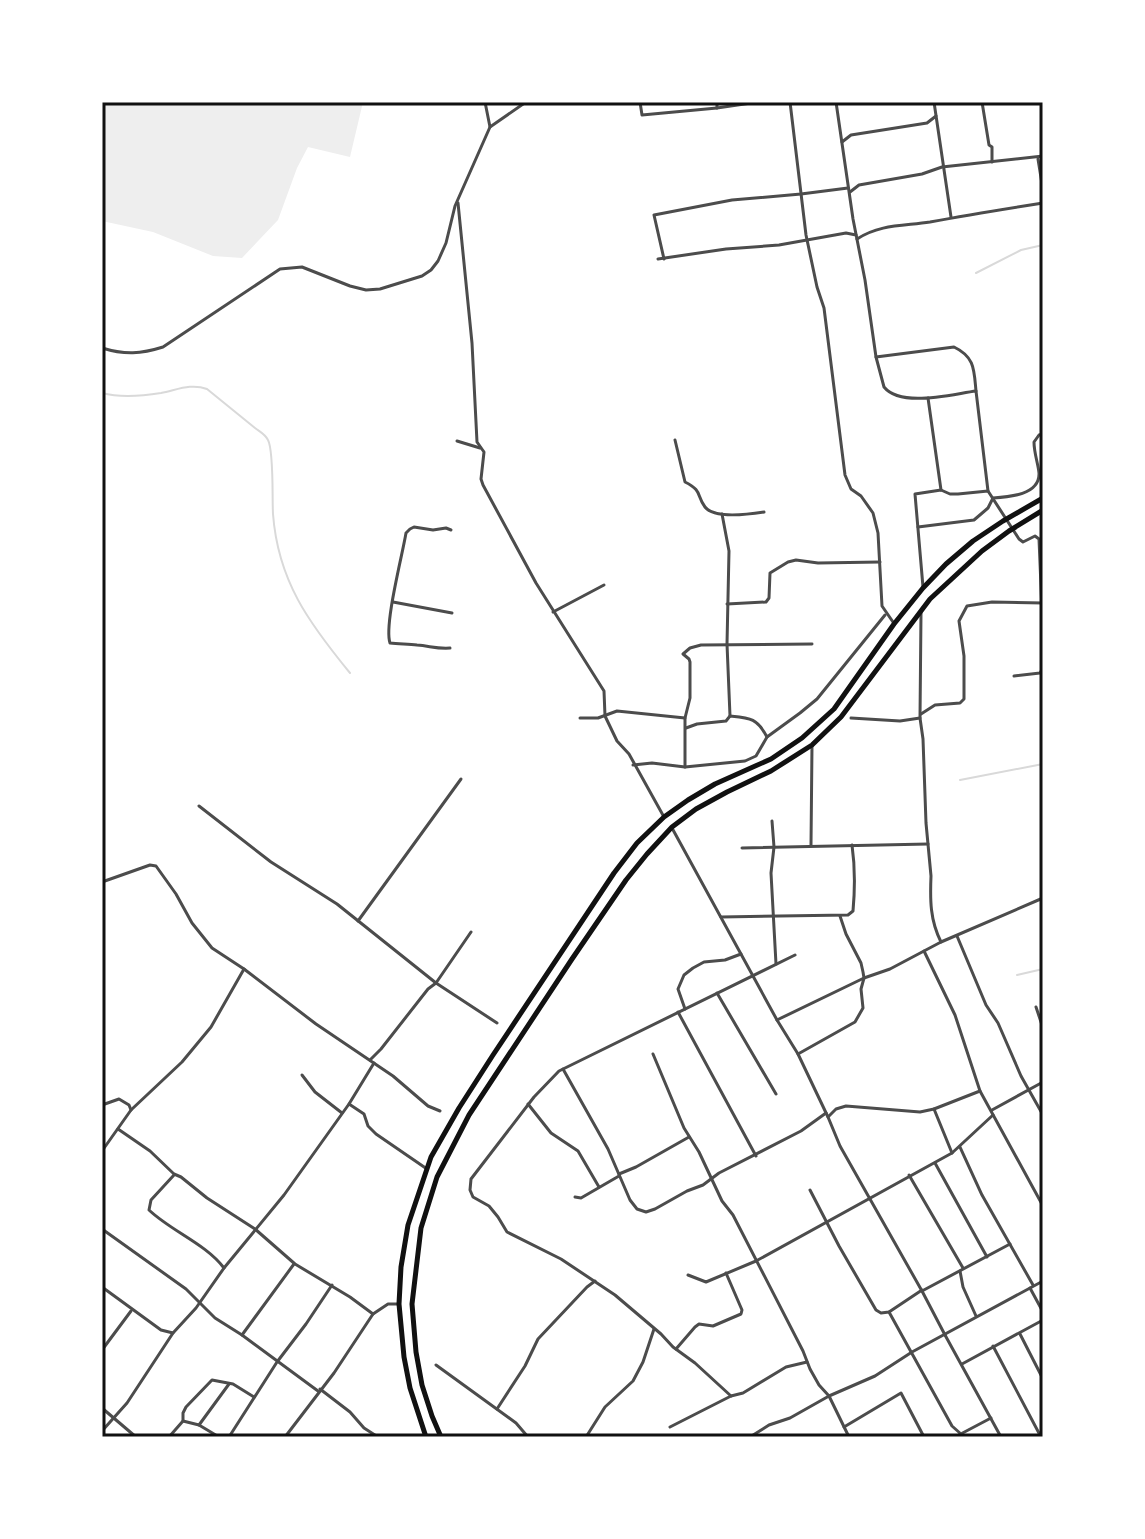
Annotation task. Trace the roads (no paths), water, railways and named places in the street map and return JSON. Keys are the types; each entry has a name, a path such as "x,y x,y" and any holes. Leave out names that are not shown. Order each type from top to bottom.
{"highway":[{"path":"426,1437 410,1388 399,1304 408,1225 431,1157 459,1108 570,939 637,843 664,817 715,784 771,759 802,738 834,709 894,624 946,564 973,541 1043,498"},
{"path":"441,1437 422,1385 412,1304 421,1228 437,1177 469,1115 626,880 672,827 696,809 771,771 812,745 841,717 921,611 947,582 982,551 1043,510"}],"street":[{"path":"485,102 490,127"},
{"path":"102,348 144,353 163,347 280,269 310,269 366,290 380,289 422,276 438,261 458,199 490,127 526,102"},
{"path":"640,102 642,115 758,102"},
{"path":"717,102 717,108"},
{"path":"790,102 808,240 824,308 845,475 851,489 861,496 873,513 878,533 882,606 894,624"},
{"path":"836,102 876,357 886,391 904,398 976,391"},
{"path":"934,102 951,217"},
{"path":"982,102 989,145 992,147 992,162"},
{"path":"842,142 851,135 927,123 936,116"},
{"path":"1043,190 1040,156 942,167 922,174 865,183 850,190 732,200 654,215 661,259 817,240 846,233 856,237 887,226 926,223 1043,203"},
{"path":"458,199 472,343 477,442 483,449 481,479 553,612 604,691 605,716 664,817"},
{"path":"876,357 954,347 965,352 974,366 988,491 1019,539 1023,542 1035,536 1039,539 1043,634"},
{"path":"928,397 941,490"},
{"path":"918,527 974,520 995,501 1031,489 1038,482 1039,475 1034,445 1039,435 1043,434"},
{"path":"675,440 685,482 699,491 709,511 722,514 764,512"},
{"path":"457,441 483,449"},
{"path":"923,588 915,494 941,490 950,494 988,491"},
{"path":"686,728 726,721 730,716 727,644 729,551 722,514"},
{"path":"450,648 389,643 390,619 406,533 414,527 451,530"},
{"path":"727,604 766,602 769,598 770,573 788,562 880,562"},
{"path":"553,612 604,585"},
{"path":"393,602 452,613"},
{"path":"851,718 900,721 920,716 935,705 960,703 964,699 964,656 959,621 967,606 992,602 1043,603"},
{"path":"921,611 920,716 931,913 941,942"},
{"path":"633,765 652,763 685,767 745,761 756,756 767,737 817,699 886,613"},
{"path":"685,767 690,662 683,654 694,646 812,644"},
{"path":"1014,676 1037,674 1043,668"},
{"path":"580,718 598,718 617,711 685,718"},
{"path":"730,716 752,718 767,737"},
{"path":"811,845 812,745"},
{"path":"358,921 461,779"},
{"path":"199,806 271,862 337,904 436,983 497,1023"},
{"path":"772,821 774,847 771,873 776,964"},
{"path":"672,827 798,1054 840,1146 1001,1437"},
{"path":"742,848 928,844"},
{"path":"721,917 848,915 853,911 852,845"},
{"path":"102,882 150,865 156,866 212,948 404,1085 428,1106 440,1111"},
{"path":"777,1020 864,978 890,969 941,942 1043,898"},
{"path":"798,1054 855,1022 863,1008 861,963 840,916"},
{"path":"102,1431 127,1403 173,1333 284,1195 349,1104 381,1049 436,983 471,932"},
{"path":"957,936 986,1005 1043,1115"},
{"path":"924,951 955,1015 980,1091 1043,1206"},
{"path":"685,1009 678,989 684,975 704,962 725,960 741,954"},
{"path":"731,1396 615,1295 552,1254 507,1232 489,1206 473,1197 471,1179 528,1104 563,1069 795,955"},
{"path":"102,1151 131,1110 182,1062 211,1027 244,969"},
{"path":"717,993 776,1094"},
{"path":"1036,1007 1043,1028"},
{"path":"678,1012 756,1156"},
{"path":"653,1054 689,1137 722,1201 733,1215 815,1379 829,1396 849,1437"},
{"path":"563,1069 608,1149 630,1200 637,1209 646,1212 703,1185 836,1109 860,1106 911,1112 934,1109 980,1091"},
{"path":"302,1075 315,1092 342,1113"},
{"path":"688,1275 706,1282 756,1261 828,1222 952,1153 992,1113 1043,1082"},
{"path":"102,1105 119,1099 131,1110"},
{"path":"349,1104 364,1114 368,1126 376,1134 427,1169"},
{"path":"528,1104 551,1133 578,1151 599,1187"},
{"path":"934,1109 952,1153"},
{"path":"118,1129 150,1151 174,1174 255,1229 295,1264 373,1314"},
{"path":"575,1197 581,1198 689,1137"},
{"path":"960,1147 1043,1312"},
{"path":"935,1163 987,1257"},
{"path":"174,1174 151,1200 149,1210 199,1245 224,1268"},
{"path":"909,1175 961,1269 963,1287 976,1316"},
{"path":"810,1190 872,1306 881,1313 889,1312 922,1290 1010,1244"},
{"path":"102,1229 186,1289 215,1318 350,1412 364,1428 378,1437"},
{"path":"242,1335 295,1264"},
{"path":"676,1349 699,1324 713,1326 741,1314 726,1273"},
{"path":"497,1409 525,1366 538,1339 595,1281"},
{"path":"750,1437 769,1425 790,1418 829,1396 875,1376 912,1352 1043,1281"},
{"path":"229,1437 332,1285"},
{"path":"102,1287 161,1330 173,1333"},
{"path":"285,1437 334,1373 373,1314 388,1304 399,1304"},
{"path":"102,1350 132,1310"},
{"path":"889,1312 952,1426 961,1434"},
{"path":"961,1364 1043,1320"},
{"path":"586,1437 605,1407 633,1381 654,1329"},
{"path":"1020,1334 1043,1379"},
{"path":"993,1346 1041,1437"},
{"path":"670,1427 743,1393 786,1367 807,1362"},
{"path":"436,1365 516,1423 528,1437"},
{"path":"169,1437 183,1421 186,1407 212,1380 237,1386 254,1397"},
{"path":"199,1425 229,1384"},
{"path":"844,1427 901,1393 924,1437"},
{"path":"102,1408 136,1437"},
{"path":"955,1437 991,1418"},
{"path":"183,1421 199,1425 219,1437"}],"waterway":[{"path":"976,273 1021,250 1043,245"},
{"path":"102,393 139,396 201,387 265,436 270,446 273,514 281,560 298,600 350,673"},
{"path":"960,780 1043,764"},
{"path":"1017,975 1043,969"}]}
